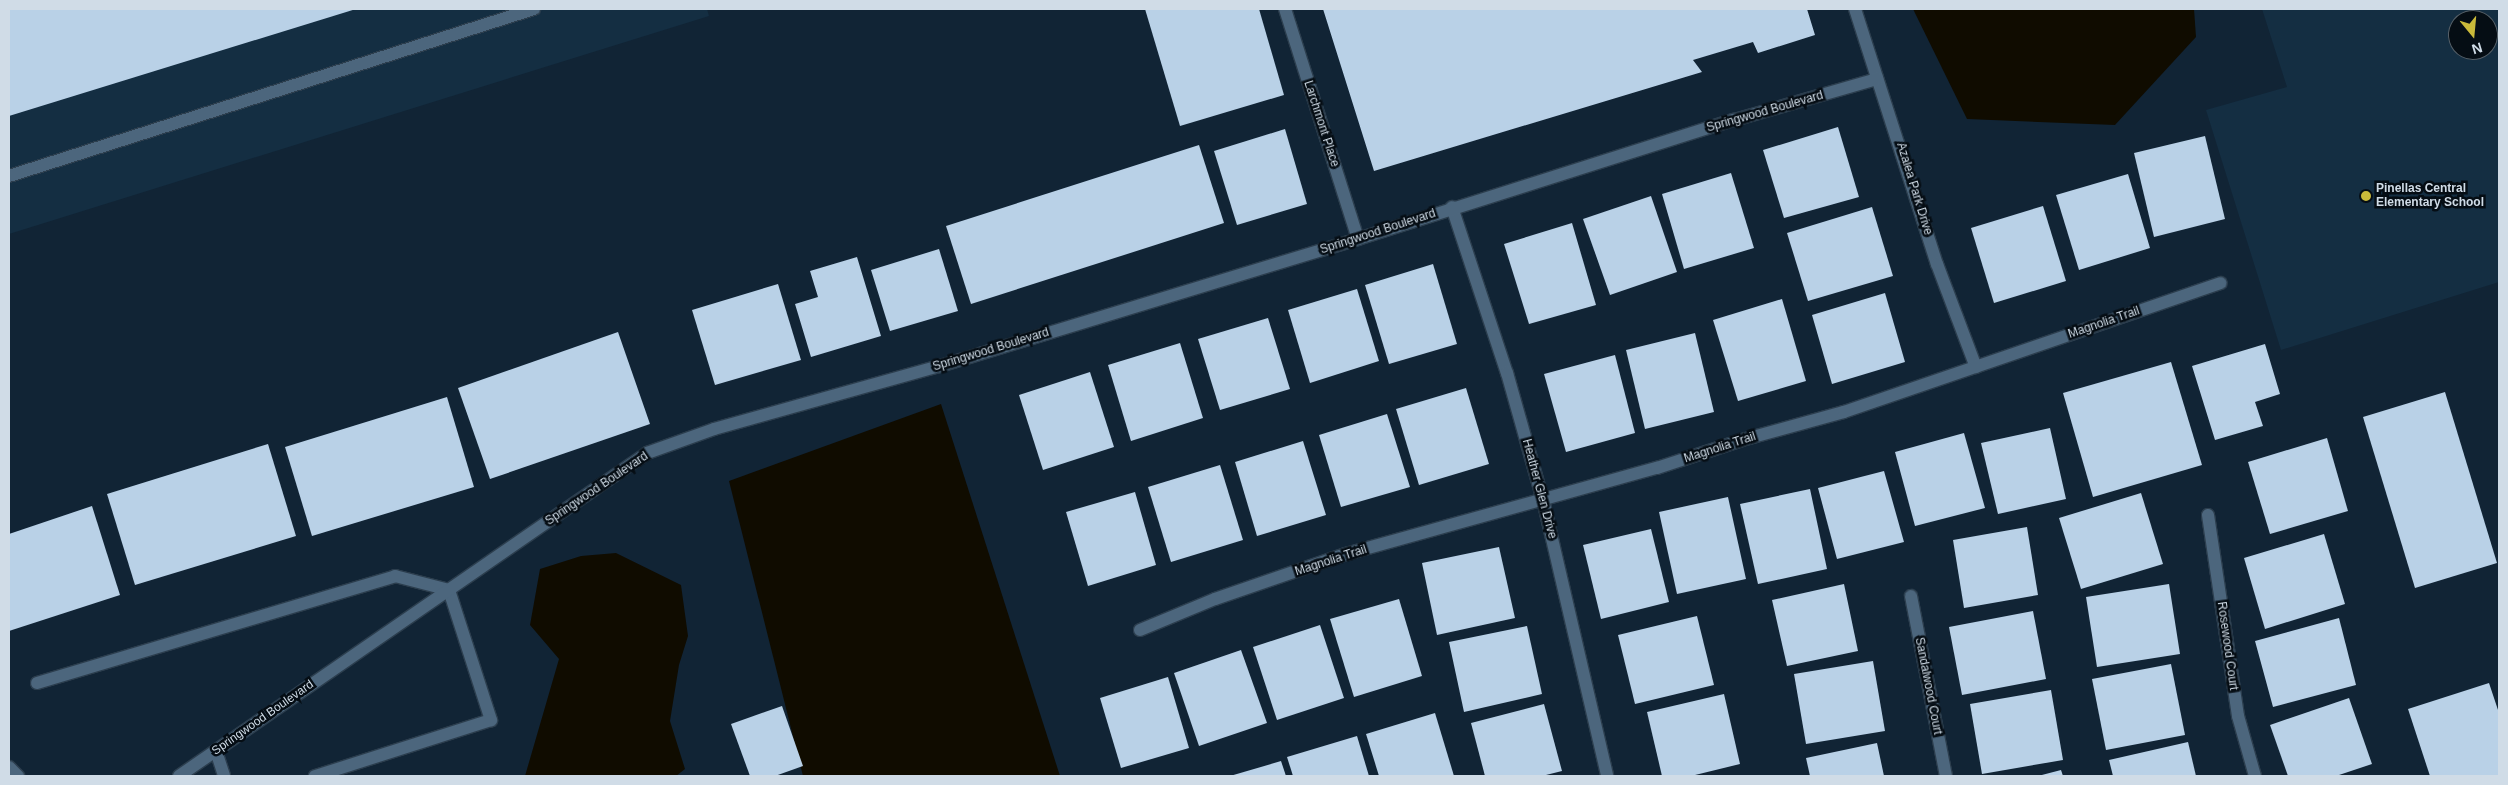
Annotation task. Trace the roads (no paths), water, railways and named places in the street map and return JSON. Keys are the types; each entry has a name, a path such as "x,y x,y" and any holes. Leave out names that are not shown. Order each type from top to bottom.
{"street":[{"path":"9,176 534,9"},
{"name":"Larchmont Place","path":"1285,9 1358,239"},
{"name":"Azalea Park Drive","path":"1855,9 1937,264 1976,367"},
{"name":"Springwood Boulevard","path":"179,776 647,453 714,430 940,366 1358,239 1452,207 1877,79"},
{"name":"Heather Glen Drive","path":"1452,207 1507,373 1543,500 1607,776"},
{"name":"Magnolia Trail","path":"1140,630 1214,600 1346,554 1543,500 1844,412 2220,283"},
{"name":"Rosewood Court","path":"2208,515 2238,716 2255,776"},
{"path":"37,683 395,576 449,590 491,720 315,776"},
{"name":"Sandalwood Court","path":"1910,596 1946,776"},
{"path":"216,751 224,776"},
{"path":"9,768 18,776"}],"place":[{"name":"Pinellas Central Elementary School","path":"2366,196"}]}
